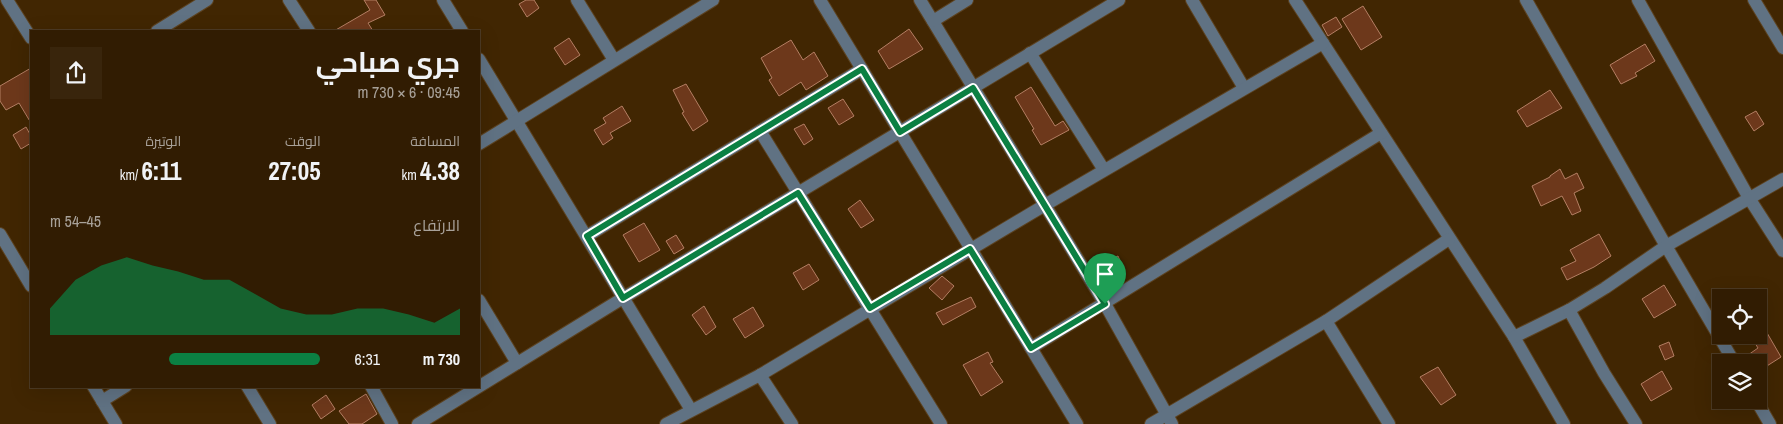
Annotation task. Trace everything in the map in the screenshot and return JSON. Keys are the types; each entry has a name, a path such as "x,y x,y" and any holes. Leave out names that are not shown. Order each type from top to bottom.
{"street":[{"path":"7,0 30,36"},
{"path":"161,30 207,0"},
{"path":"289,0 308,30"},
{"path":"443,0 461,30"},
{"path":"577,0 614,60"},
{"path":"480,143 614,60 695,5 713,0"},
{"path":"820,0 1077,424"},
{"path":"920,0 1105,304 1169,419"},
{"path":"933,21 967,0"},
{"path":"480,386 1119,0"},
{"path":"1192,0 1244,88"},
{"path":"1295,0 1514,337 1564,424"},
{"path":"1526,0 1729,354"},
{"path":"1638,0 1749,198 1783,251"},
{"path":"1754,0 1783,48"},
{"path":"666,424 760,375 1044,205 1323,43"},
{"path":"1030,53 1104,170"},
{"path":"480,62 691,410"},
{"path":"587,236 862,69"},
{"path":"760,130 941,424"},
{"path":"1031,348 1381,133"},
{"path":"1514,337 1569,310 1666,246 1783,179"},
{"path":"0,234 30,284"},
{"path":"1151,424 1169,419 1326,321 1449,239"},
{"path":"480,302 517,363"},
{"path":"1569,310 1604,373 1636,424"},
{"path":"1326,321 1389,424"},
{"path":"760,375 792,424"},
{"path":"93,388 116,424"},
{"path":"102,401 123,388"},
{"path":"248,388 270,424"},
{"path":"372,388 392,424"},
{"path":"418,424 476,388"},
{"path":"1761,409 1770,424"}],"building":[{"path":"364,0 376,0 385,15 368,23 372,30 336,30 370,10"},
{"path":"526,0 534,0 539,8 527,17 519,4"},
{"path":"1363,6 1382,37 1361,50 1342,19"},
{"path":"1336,17 1342,27 1328,36 1322,25"},
{"path":"909,29 923,49 889,69 878,51"},
{"path":"569,38 580,55 565,65 554,48"},
{"path":"791,40 803,60 814,52 828,76 806,90 801,82 779,96 769,80 772,78 761,58"},
{"path":"1645,44 1655,61 1635,73 1637,76 1621,84 1610,65"},
{"path":"30,69 30,121 19,103 6,110 0,101 0,86"},
{"path":"686,84 708,121 693,131 682,113 684,112 673,90"},
{"path":"1031,87 1055,126 1063,121 1069,130 1041,145 1015,97"},
{"path":"1550,90 1562,108 1527,127 1517,111"},
{"path":"843,99 854,116 839,125 828,108"},
{"path":"622,106 631,121 610,133 613,138 603,145 594,130 606,123 603,118"},
{"path":"1756,111 1764,124 1754,131 1745,117"},
{"path":"804,124 813,139 804,145 794,129"},
{"path":"26,127 30,134 30,144 21,149 13,135"},
{"path":"1560,169 1565,179 1577,173 1584,188 1574,193 1581,211 1572,215 1562,196 1541,206 1532,186 1550,177"},
{"path":"860,200 874,220 861,228 848,209"},
{"path":"644,223 660,250 639,262 623,235"},
{"path":"1599,234 1611,256 1594,267 1567,280 1561,268 1576,261 1570,250"},
{"path":"676,235 684,248 674,254 666,241"},
{"path":"1118,256 1124,270 1110,277 1103,263"},
{"path":"809,264 819,280 803,290 793,273"},
{"path":"942,276 954,286 942,300 929,288"},
{"path":"1664,285 1676,305 1654,318 1642,299"},
{"path":"971,297 976,307 943,325 936,313"},
{"path":"704,306 716,327 706,335 692,315"},
{"path":"753,307 764,326 745,338 733,319"},
{"path":"1767,333 1781,357 1767,366 1767,354 1749,354 1758,348 1756,344 1767,344"},
{"path":"1669,342 1674,356 1665,360 1659,346"},
{"path":"988,352 993,362 990,363 1003,382 981,396 963,365"},
{"path":"1438,367 1456,395 1441,405 1420,377"},
{"path":"1662,371 1672,389 1651,401 1641,384"},
{"path":"366,394 377,414 362,424 349,424 339,411"},
{"path":"326,395 335,409 321,419 312,405"}],"route":[{"path":"862,69 900,132 973,88 1105,304 1031,348 970,249 870,308 798,193 623,298 587,236 862,69"}]}
